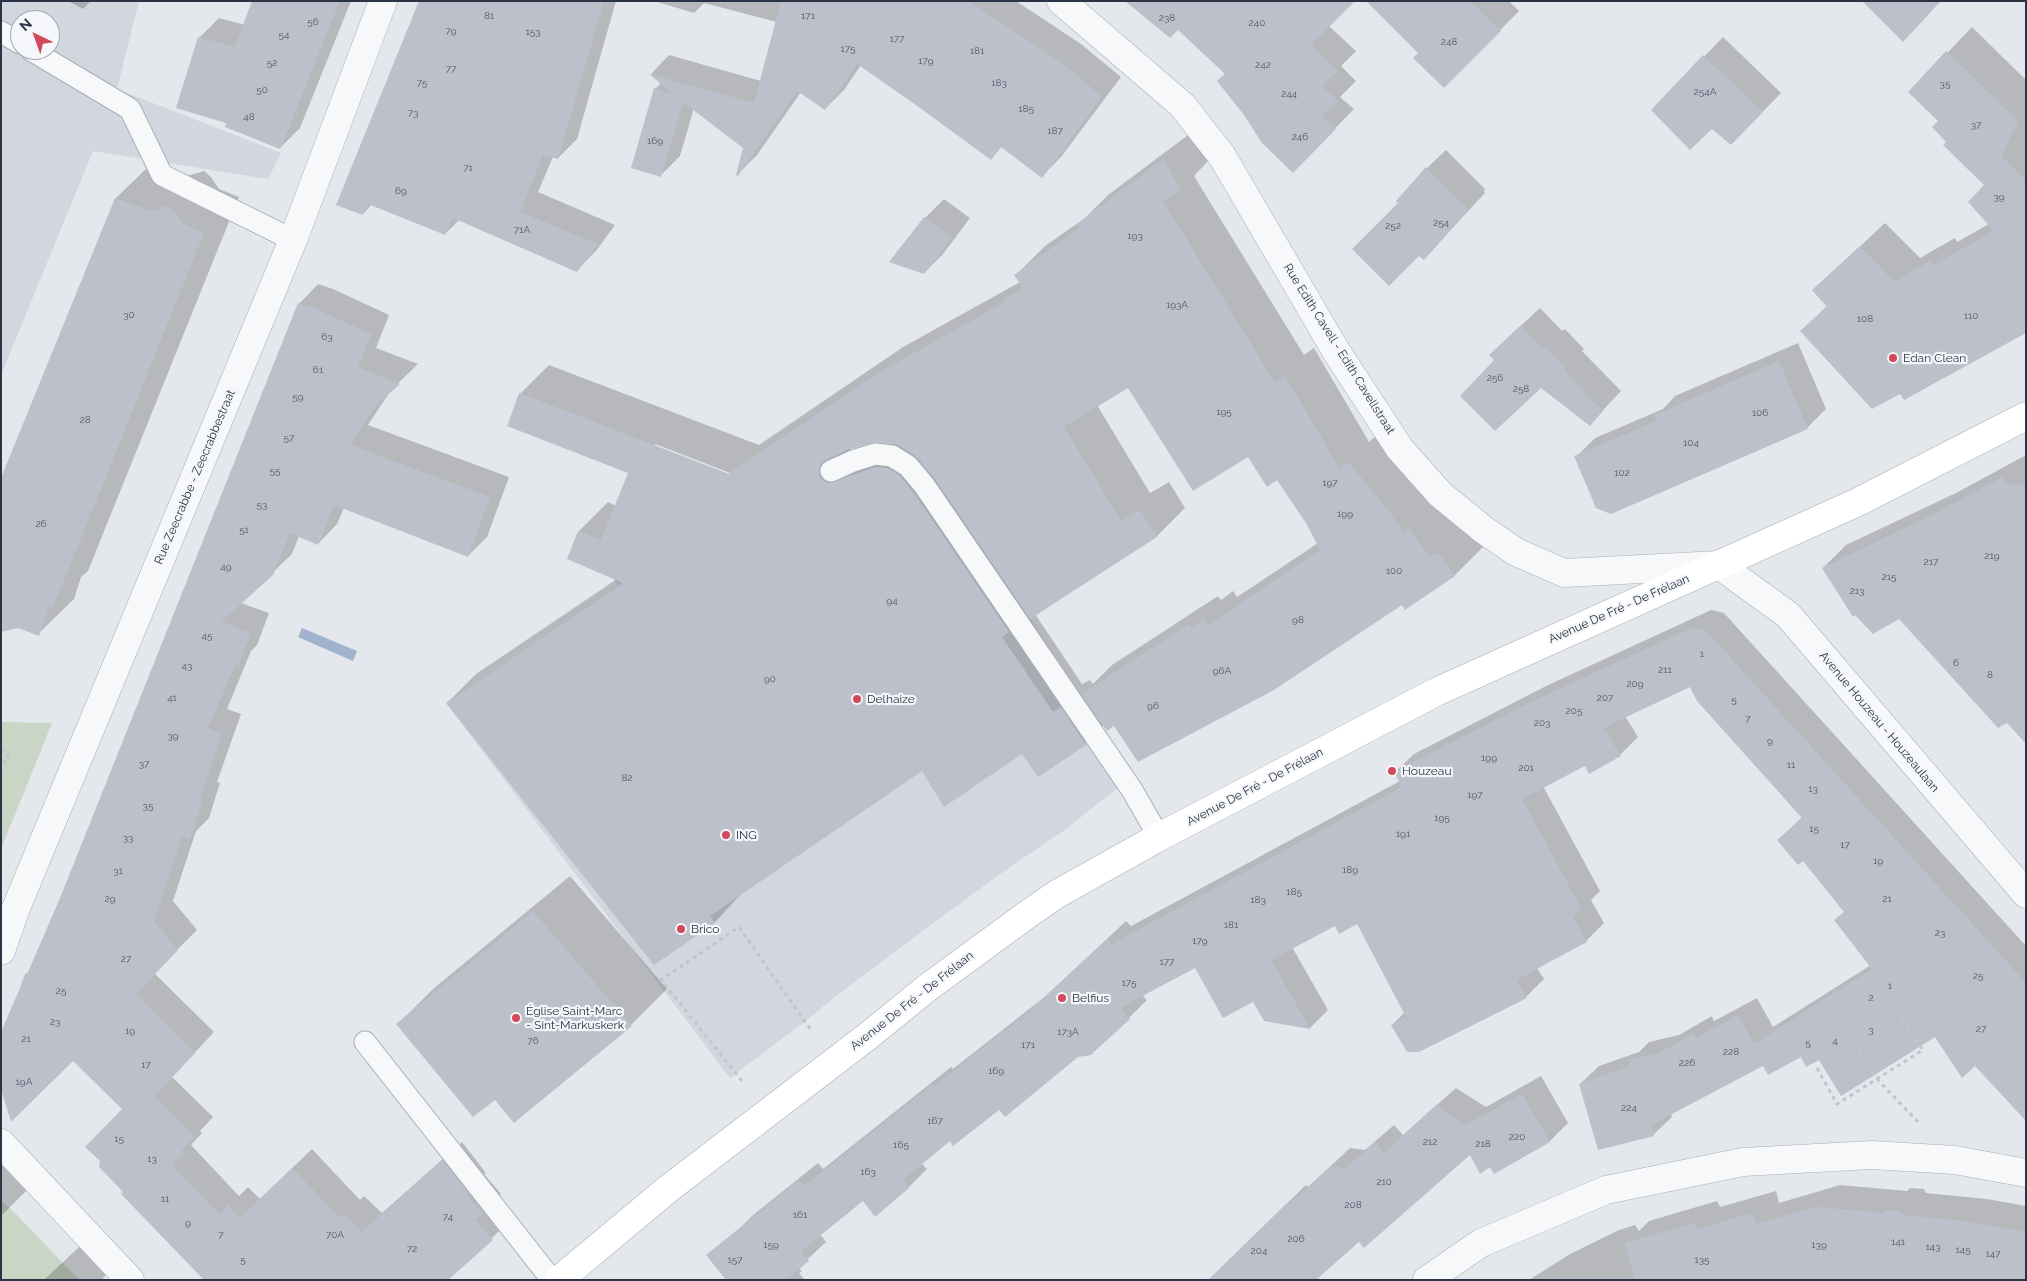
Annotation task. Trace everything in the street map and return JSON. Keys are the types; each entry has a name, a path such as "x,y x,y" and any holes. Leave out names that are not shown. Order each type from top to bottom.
{"main road":[{"name":"Avenue De Fré - De Frélaan","path":"558,1280 668,1189 868,1036 927,988 1028,914 1100,868 1443,688 1866,498 2026,416"}],"street":[{"name":"Rue Zeecrabbe - Zeecrabbestraat","path":"1,951 16,908 293,240 383,1"},
{"name":"Rue Edith Cavell - Edith Cavellstraat","path":"1061,1 1182,105 1222,156 1336,351 1400,449 1440,494 1484,530 1516,552 1564,573 1719,565"},
{"name":"Avenue Houzeau - Houzeaulaan","path":"1719,565 1788,615 2026,894"},
{"path":"1,1143 130,1280"},
{"path":"1428,1280 1482,1243 1606,1190 1743,1162 1872,1155 1955,1160 2026,1174"}],"lane":[{"path":"48,60 130,109 162,175 293,240"},
{"path":"830,471 875,454 892,456 908,466 924,485 1132,790 1159,837"},
{"path":"365,1042 552,1280"}],"path":[{"path":"1,748 8,755 1,771"},
{"path":"742,1081 661,980 738,927 810,1029"},
{"path":"1817,1068 1837,1104 1923,1050 1900,1016"},
{"path":"1855,1045 1876,1078 1955,1160"}],"shaded area":[{"path":"1,1 139,1 117,89 281,153 268,179 93,151 1,375"},
{"path":"873,376 951,489 1129,779 1066,829 1000,874 924,930 730,1078 446,703 618,586 603,563"}],"green space":[{"path":"1,722 52,723 1,849"},
{"path":"1,1200 18,1216 79,1280 1,1280"}],"water":[{"path":"302,628 357,651 353,661 298,637"}],"building":[{"path":"252,1 340,1 280,149 225,127 226,123 176,108 198,37 235,47"},
{"path":"419,1 604,1 558,159 543,155 520,212 598,244 577,272 453,218 445,235 368,204 363,215 336,205"},
{"path":"781,1 968,1 1062,63 1102,97 1042,178 1001,147 991,160 857,64 825,110 797,91 738,176 736,175 743,148 683,102 661,177 631,168 654,88 674,95 649,74 754,103"},
{"path":"1125,1 1355,1 1311,45 1338,71 1322,86 1338,101 1322,117 1336,129 1293,173 1262,143 1244,115 1217,81 1225,74 1178,30 1170,38"},
{"path":"1366,1 1470,1 1501,31 1444,88 1413,58 1418,53"},
{"path":"1862,1 1941,1 1903,42"},
{"path":"1946,51 2018,121 2001,156 2026,181 2026,333 1904,400 1900,394 1872,409 1800,331 1827,307 1812,290 1860,246 1894,282 1930,261 1932,266 1994,231 1968,202 1984,185 1943,145 1946,142 1932,127 1938,121 1908,92"},
{"path":"1703,55 1763,112 1731,145 1712,129 1690,150 1651,110"},
{"path":"1163,159 1181,190 1163,201 1275,383 1285,376 1340,469 1348,462 1388,510 1404,533 1410,528 1429,557 1438,553 1455,576 1405,610 1402,605 1274,690 1138,762 1114,726 1107,731 1082,694 1189,624 1191,628 1204,619 1208,625 1320,550 1306,523 1277,480 1267,487 1248,457 1193,491 1128,388 1064,427 1121,521 1140,510 1157,537 1030,619 934,478 915,456 898,445 876,442 849,449 826,460 821,464 819,470 820,477 829,483 876,467 888,468 900,476 914,493 1009,632 1002,637 1053,712 1061,707 1086,745 1038,777 1022,754 944,807 922,771 710,916 715,923 654,965 446,703 623,583 567,559 578,531 601,540 628,473 507,426 519,393 729,474 873,376 1005,302 1002,301 1023,288 1014,275 1080,228 1077,224"},
{"path":"1426,167 1467,209 1467,212 1424,260 1419,256 1389,286 1352,249 1398,203 1396,201"},
{"path":"115,198 151,211 167,206 176,213 183,224 204,233 65,578 52,608 49,607 39,636 18,628 1,632 1,478"},
{"path":"924,217 952,238 924,274 889,262"},
{"path":"298,303 371,334 358,367 400,384 375,406 350,445 490,497 468,557 334,505 318,545 290,533 273,575 221,622 251,633 238,666 235,665 208,728 222,733 199,802 202,803 190,839 182,837 154,921 178,950 136,994 195,1053 154,1097 195,1137 181,1151 184,1153 172,1165 219,1214 228,1205 240,1218 292,1168 340,1218 344,1214 362,1232 442,1160 483,1214 475,1220 493,1240 448,1280 204,1280 121,1194 123,1192 99,1167 100,1161 85,1147 122,1109 73,1061 11,1122 1,1089 1,1032 60,898"},
{"path":"1520,326 1566,368 1564,371 1603,411 1590,426 1541,388 1495,431 1460,396 1494,360 1489,355"},
{"path":"1779,361 1808,429 1611,514 1596,508 1574,456 1657,421 1655,415"},
{"path":"2003,477 2006,483 2026,485 2026,744 2007,723 1998,728 1899,619 1873,634 1855,615 1853,617 1822,568 1932,515"},
{"path":"1692,628 1706,631 2026,983 2026,1121 1975,1066 1962,1078 1935,1037 1841,1096 1819,1060 1806,1067 1801,1057 1768,1075 1763,1066 1651,1125 1654,1136 1598,1150 1579,1084 1631,1066 1629,1060 1659,1053 1693,1034 1696,1038 1738,1015 1754,1044 1872,969 1834,920 1844,912 1803,861 1798,865 1777,840 1802,818 1697,701 1690,687 1603,728 1621,756 1589,774 1585,766 1522,799 1582,910 1572,916 1587,942 1516,980 1527,998 1419,1052 1407,1052 1391,1025 1406,1017 1357,924 1339,934 1335,926 1271,960 1310,1029 1264,1021 1253,1002 1223,1018 1195,968 1120,1008 1130,1019 1091,1055 1078,1057 1005,1117 999,1110 953,1146 950,1141 903,1180 909,1188 875,1217 863,1201 801,1251 809,1261 786,1280 726,1280 706,1255 799,1180 804,1186 933,1084 934,1086 1027,1013 1107,939 1112,944 1402,787 1394,772 1527,704"},
{"name":"Église Saint-Marc - Sint-Markuskerk","path":"533,911 632,1026 514,1123 495,1100 473,1117 396,1024"},
{"path":"1522,1094 1550,1142 1494,1174 1490,1167 1480,1174 1470,1155 1364,1248 1359,1242 1316,1280 1208,1280 1287,1203 1289,1204 1331,1166 1346,1168 1375,1142 1384,1153 1436,1105 1466,1125"},
{"path":"1816,1207 1883,1213 1886,1210 1901,1211 1904,1215 1964,1221 2026,1232 2026,1280 1635,1280 1625,1243 1695,1223 1697,1229 1753,1213 1756,1224"}],"place":[{"name":"Edan Clean","path":"1893,358"},
{"name":"Delhaize","path":"857,699"},
{"name":"Houzeau","path":"1392,771"},
{"name":"ING","path":"726,835"},
{"name":"Brico","path":"681,929"},
{"name":"Belfius","path":"1062,998"},
{"name":"Église Saint-Marc - Sint-Markuskerk","path":"516,1018"}]}
